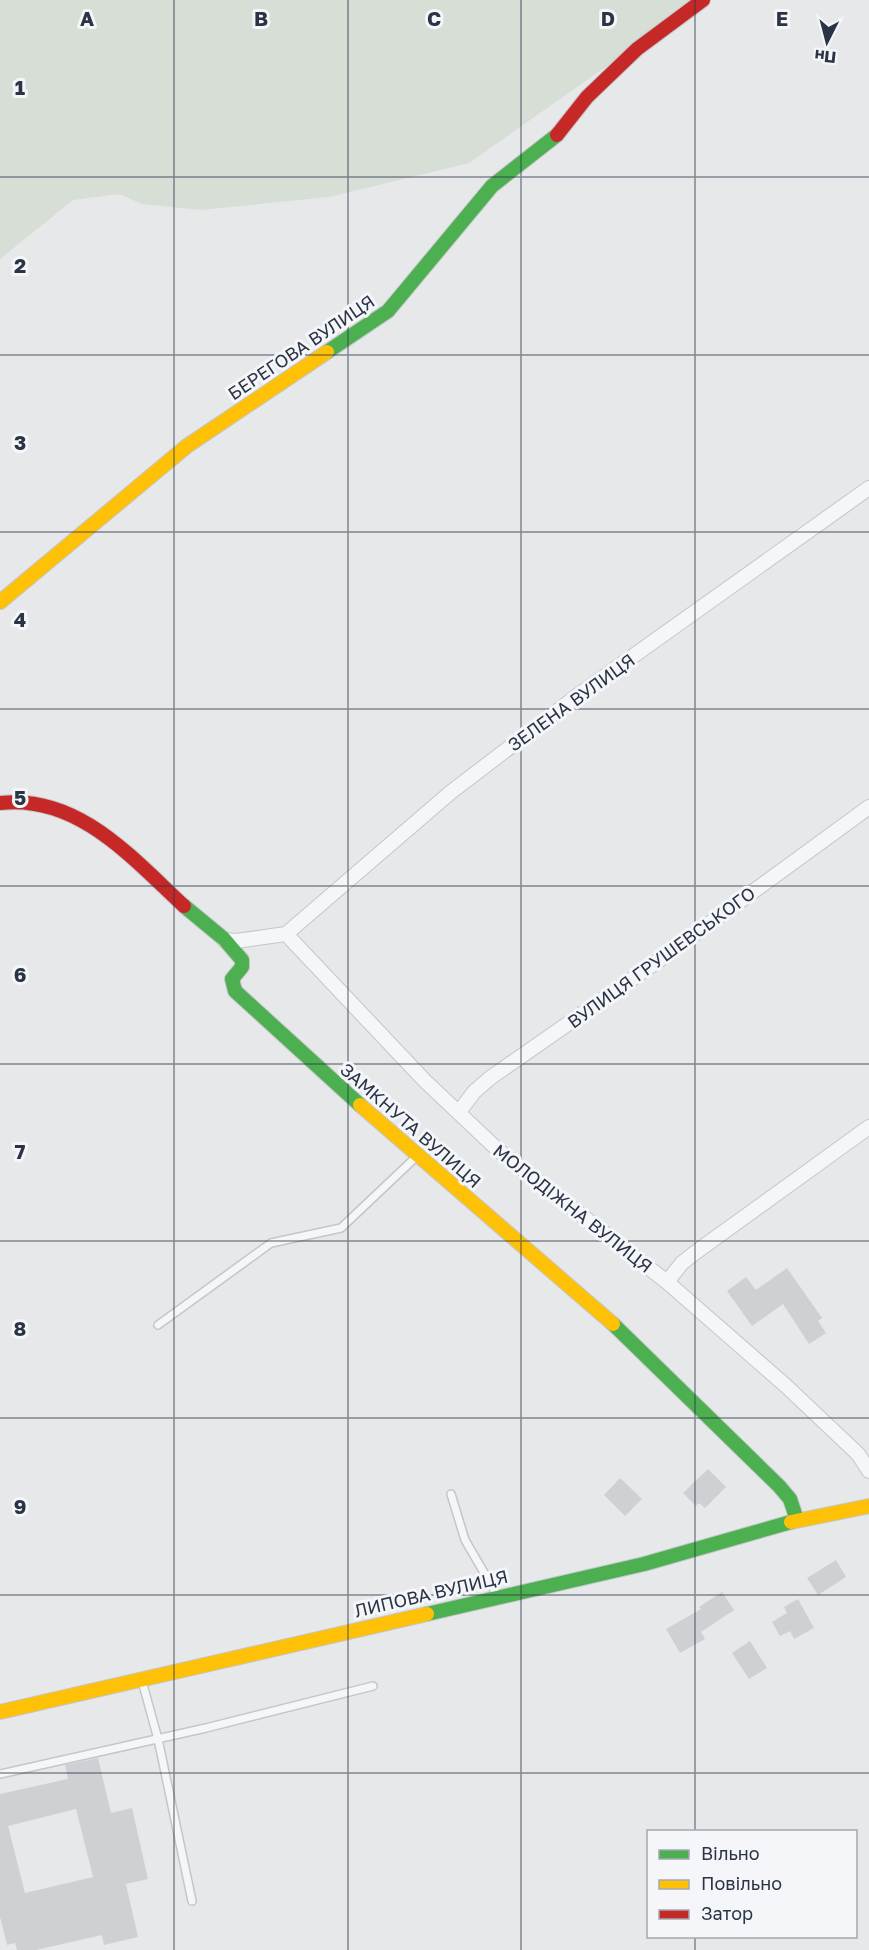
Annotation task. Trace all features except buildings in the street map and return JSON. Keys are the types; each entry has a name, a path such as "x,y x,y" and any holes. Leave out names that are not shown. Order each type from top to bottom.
{"street":[{"name":"БЕРЕГОВА ВУЛИЦЯ","path":"0,602 187,446 388,311 492,186 560,132 587,97 637,49 703,0"},
{"name":"ЗЕЛЕНА ВУЛИЦЯ","path":"286,934 469,778 577,696 869,488"},
{"name":"ЗАМКНУТА ВУЛИЦЯ","path":"0,803 35,802 62,810 81,819 110,841 224,940 242,960 242,967 232,979 235,991 417,1156 594,1307 670,1378 779,1486 790,1499 798,1520"},
{"name":"ВУЛИЦЯ ГРУШЕВСЬКОГО","path":"459,1112 474,1092 490,1078 665,956 869,807"},
{"path":"224,940 236,941 286,934"},
{"name":"МОЛОДІЖНА ВУЛИЦЯ","path":"286,934 425,1081 498,1150 667,1282 858,1454 869,1471"},
{"path":"667,1282 682,1263 696,1252 869,1127"},
{"name":"ЛИПОВА ВУЛИЦЯ","path":"0,1712 644,1564 798,1520 869,1506"}],"lane":[{"path":"158,1325 271,1243 341,1228 417,1156"},
{"path":"451,1494 465,1540 497,1596"},
{"path":"142,1680 158,1739 192,1901"},
{"path":"0,1774 158,1739 373,1686"}],"shaded area":[{"path":"0,0 701,0 469,163 329,197 201,210 142,204 119,194 73,200 0,259"}],"traffic: fast":[{"path":"327,352 388,311 492,186 557,135"},
{"path":"184,906 224,939 242,960 242,967 232,979 235,991 360,1105"},
{"path":"613,1324 779,1486 790,1499 797,1520"},
{"path":"427,1614 644,1564 791,1522"}],"traffic: slow":[{"path":"0,602 187,446 327,352"},
{"path":"360,1105 613,1324"},
{"path":"791,1522 869,1506"},
{"path":"0,1712 427,1614"}],"traffic: jam":[{"path":"557,135 587,97 637,49 703,0"},
{"path":"0,803 28,803 54,809 79,819 102,833 123,850 184,906"}]}
